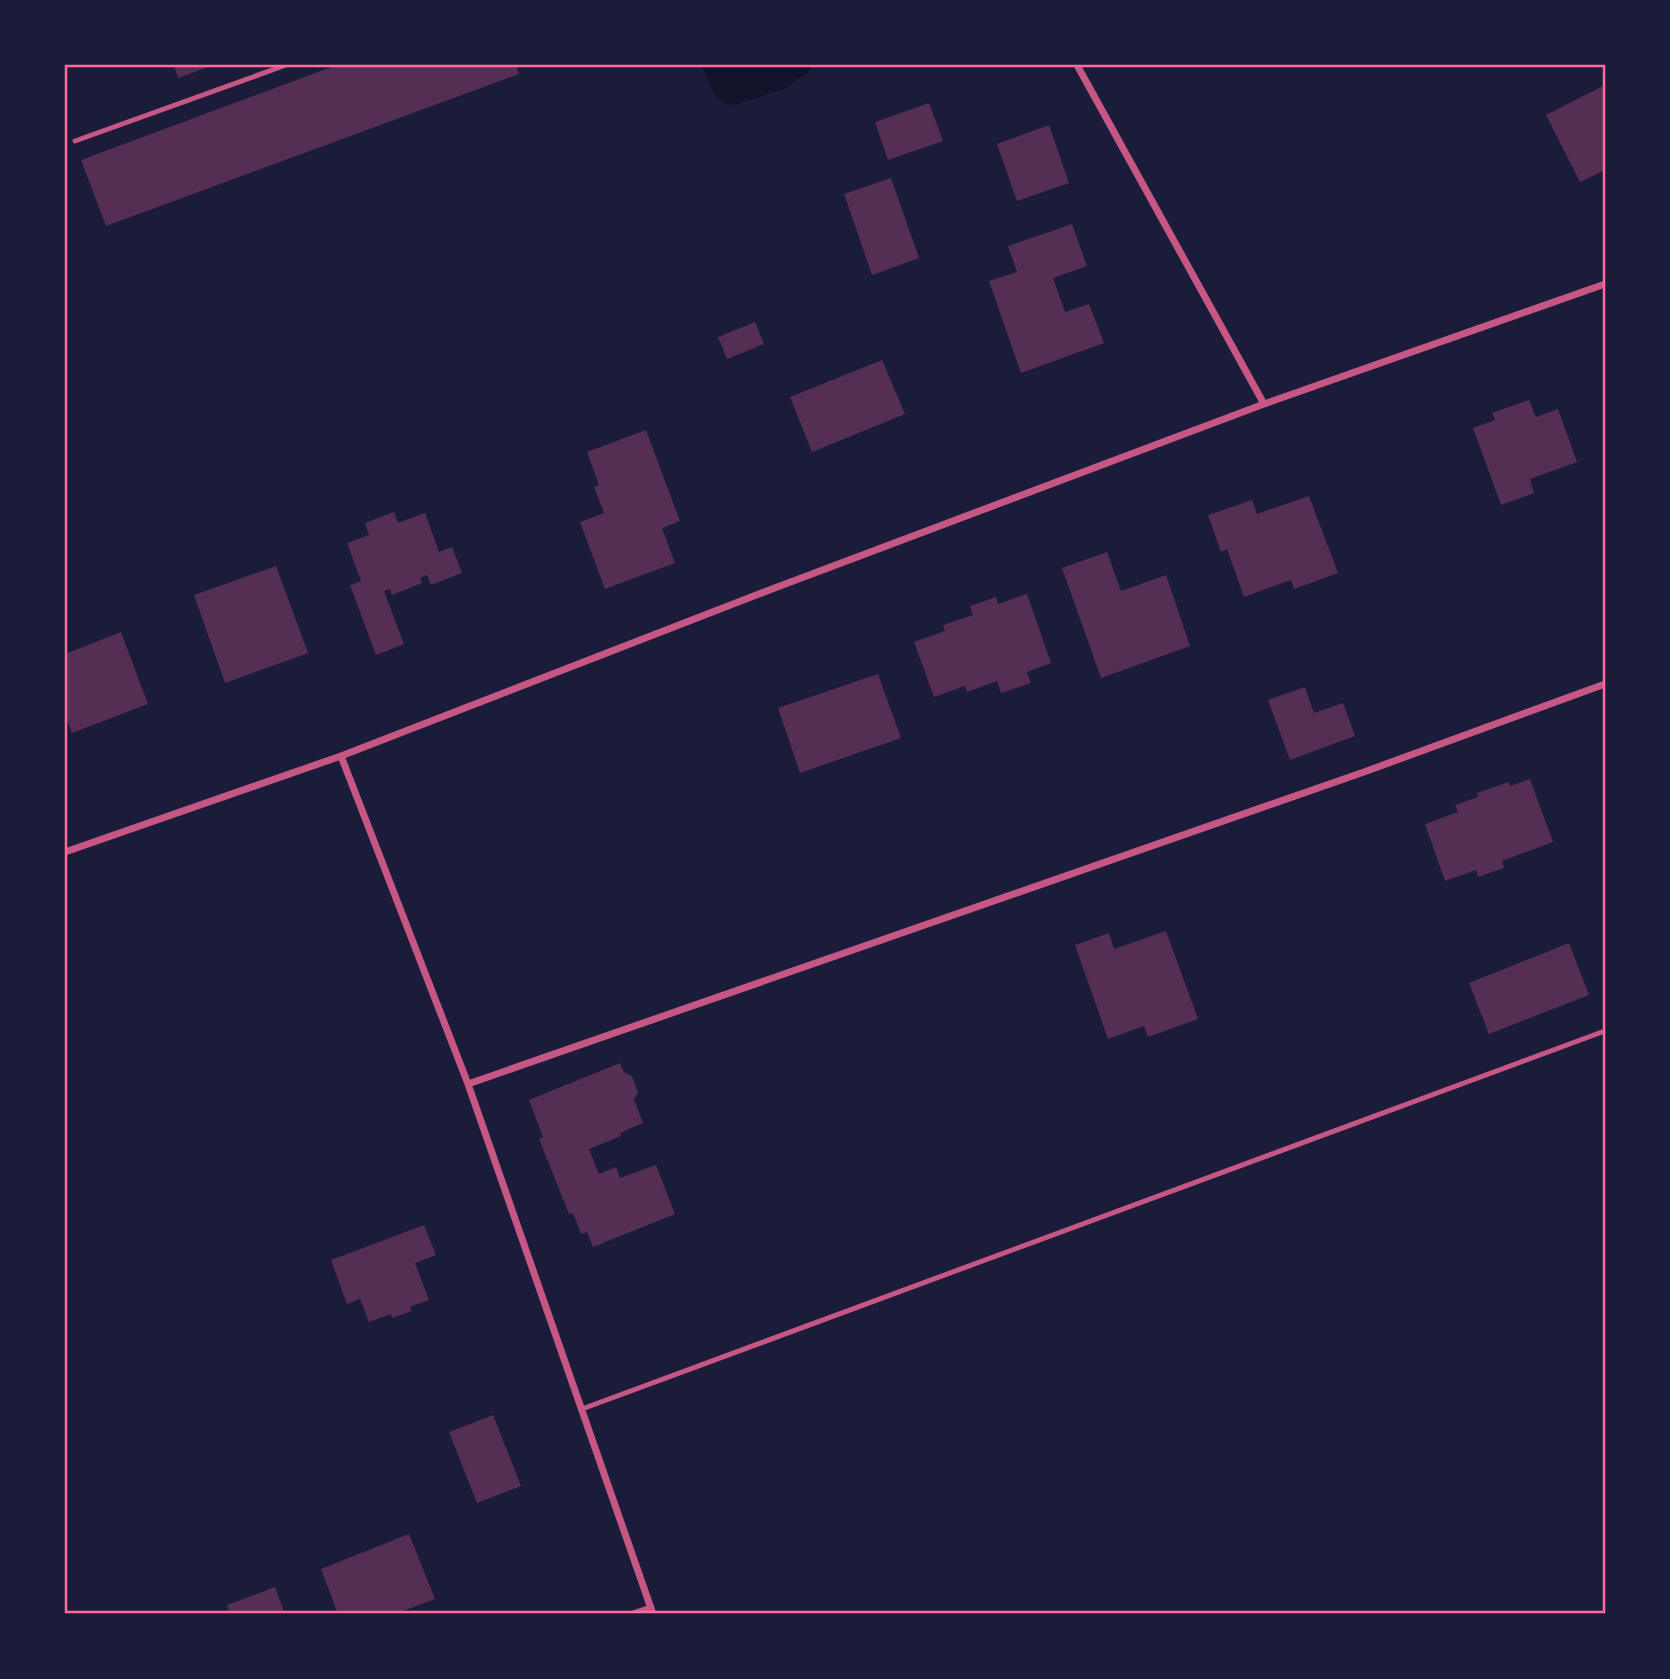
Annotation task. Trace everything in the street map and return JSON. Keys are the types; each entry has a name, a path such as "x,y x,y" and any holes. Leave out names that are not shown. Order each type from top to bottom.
{"street":[{"path":"1077,65 1264,404"},
{"path":"65,852 341,756 772,589 1264,404 1605,284"},
{"path":"468,1084 1350,777 1605,684"},
{"path":"341,756 468,1084 652,1611 633,1614"}],"lane":[{"path":"75,141 286,65"},
{"path":"582,1409 1602,1032"}],"shaded area":[{"path":"701,65 810,65 809,71 786,88 734,105 727,104 717,96"}],"building":[{"path":"174,65 214,65 178,78"},
{"path":"337,65 516,65 519,74 106,226 81,160"},
{"path":"1605,85 1605,170 1580,182 1546,115"},
{"path":"929,103 943,141 888,160 875,122"},
{"path":"1049,125 1069,183 1017,201 997,144"},
{"path":"891,178 919,258 872,275 844,194"},
{"path":"1072,224 1087,266 1053,278 1065,312 1089,304 1104,343 1021,373 989,281 1017,272 1008,246"},
{"path":"755,322 764,344 727,359 718,337"},
{"path":"882,360 905,414 812,452 790,397"},
{"path":"1529,400 1536,417 1558,409 1577,462 1530,479 1534,493 1501,505 1473,428 1495,420 1492,413"},
{"path":"646,430 680,521 662,528 675,563 605,589 580,522 604,513 594,487 599,485 587,452"},
{"path":"1309,496 1338,573 1294,589 1291,580 1244,597 1227,549 1221,552 1208,515 1252,500 1257,514"},
{"path":"394,512 398,523 425,513 439,552 452,547 462,573 431,585 427,575 420,578 422,583 392,595 390,589 384,591 404,644 376,655 350,585 361,581 347,543 369,535 365,523"},
{"path":"1107,552 1121,591 1166,575 1190,646 1101,678 1062,568"},
{"path":"276,566 308,653 225,683 194,595"},
{"path":"1027,594 1051,663 1027,672 1031,683 1001,693 997,681 967,692 965,686 934,697 914,642 945,631 943,625 973,615 970,606 996,597 998,604"},
{"path":"121,632 148,704 72,733 65,715 65,654"},
{"path":"878,674 901,738 800,773 778,708"},
{"path":"1305,687 1314,713 1343,703 1355,736 1290,760 1268,700"},
{"path":"1530,779 1553,842 1502,861 1504,868 1478,877 1476,870 1445,881 1425,824 1458,812 1455,805 1478,797 1477,793 1509,782 1510,786"},
{"path":"1166,931 1198,1019 1148,1037 1144,1026 1108,1039 1075,945 1109,933 1114,949"},
{"path":"1569,943 1589,995 1489,1034 1469,983"},
{"path":"620,1063 624,1072 632,1076 638,1093 634,1099 643,1123 620,1133 621,1136 589,1149 599,1174 616,1167 620,1178 656,1165 675,1214 593,1247 587,1232 581,1234 573,1213 569,1214 539,1139 543,1137 529,1100"},
{"path":"424,1225 436,1255 415,1263 429,1300 410,1307 412,1311 392,1318 391,1314 369,1322 360,1299 347,1304 331,1260"},
{"path":"493,1415 521,1486 477,1503 449,1432"},
{"path":"409,1534 435,1599 395,1614 338,1614 321,1569"},
{"path":"275,1587 285,1614 230,1614 227,1605"}]}
